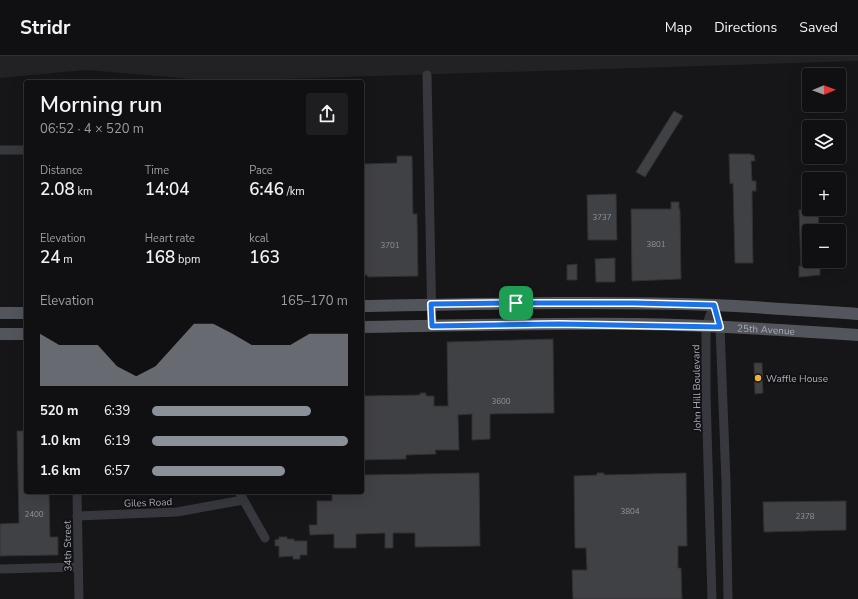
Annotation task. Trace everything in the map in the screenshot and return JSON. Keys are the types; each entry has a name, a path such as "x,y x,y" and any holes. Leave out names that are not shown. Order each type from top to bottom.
{"main road":[{"name":"25th Avenue","path":"364,306 559,303 714,305 858,314"},
{"path":"559,303 559,324"},
{"path":"0,313 24,313"},
{"name":"25th Avenue","path":"364,327 559,324 706,326 762,328 858,335"},
{"path":"0,334 24,334"}],"street":[{"path":"427,76 432,326"},
{"path":"0,150 24,150"},
{"path":"714,305 720,327 726,482 728,599"},
{"name":"John Hill Boulevard","path":"712,599 706,395 706,326 714,305"},
{"name":"34th Street","path":"76,494 79,599"},
{"path":"241,496 266,538"},
{"name":"Giles Road","path":"77,516 177,512 241,496"},
{"path":"0,569 78,567"}],"shaded area":[{"path":"0,56 858,56 858,61 248,80 204,80 86,70 0,78"}],"building":[{"path":"674,111 683,116 645,177 636,172"},
{"path":"729,154 754,155 755,161 751,161 752,181 756,181 756,191 752,191 753,263 735,263 733,183 730,184"},
{"path":"397,156 412,156 413,214 417,214 418,276 368,277 367,275 364,275 364,164 397,163"},
{"path":"616,194 617,240 588,240 587,195"},
{"path":"671,202 679,202 680,209 681,279 632,281 631,209 671,209"},
{"path":"799,210 802,210 802,216 818,216 819,224 802,224 802,268 820,268 820,275 799,277 799,266 801,266"},
{"path":"615,258 615,282 596,282 595,259"},
{"path":"577,264 577,280 567,280 567,265"},
{"path":"553,339 554,413 490,414 490,439 472,440 472,414 458,415 459,450 435,450 436,454 406,455 406,459 364,460 364,396 420,395 420,393 426,393 426,396 434,396 434,406 448,406 447,342"},
{"name":"Waffle House","path":"754,363 762,363 763,393 755,394"},
{"path":"17,431 24,431 24,494 49,494 50,537 58,537 58,555 0,556 0,524 19,523"},
{"path":"479,473 480,546 415,547 415,533 393,533 393,548 385,548 385,533 356,534 356,548 334,548 334,534 310,535 309,525 317,525 317,501 332,501 332,494 364,494 364,475"},
{"path":"597,473 604,473 604,475 686,473 687,546 678,546 678,568 681,568 682,599 573,599 572,570 587,570 586,548 575,548 574,476 597,475"},
{"path":"846,501 846,530 764,532 763,502"},
{"path":"279,537 287,537 287,539 294,539 294,541 307,541 307,555 300,555 300,559 293,559 293,556 279,557 279,546 275,546 275,540 279,539"}],"place":[{"name":"Waffle House","path":"758,378"}],"route":[{"path":"516,303 714,305 720,327 638,324 432,326 431,304 516,303"}]}
